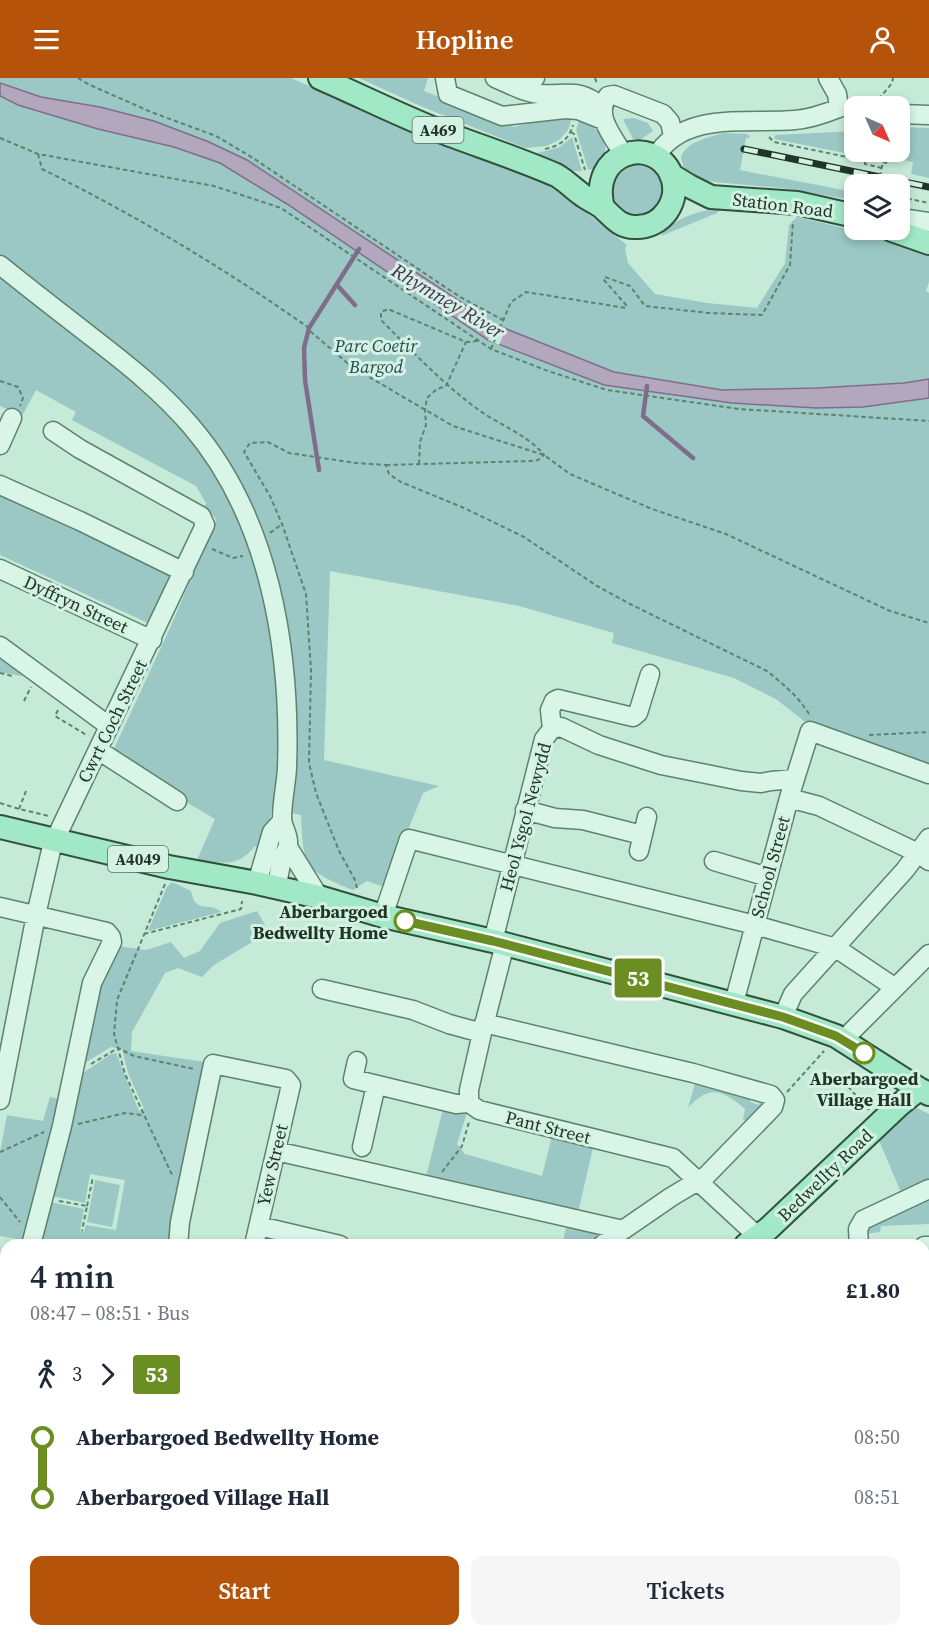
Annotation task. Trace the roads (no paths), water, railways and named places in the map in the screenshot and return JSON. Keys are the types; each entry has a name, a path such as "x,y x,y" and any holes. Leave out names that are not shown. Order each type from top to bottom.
{"main road":[{"name":"Station Road","path":"320,78 434,129 558,176 622,224 634,227 651,225 667,212 711,197"},
{"path":"603,208 595,171 624,155 639,153 655,158"},
{"name":"Station Road","path":"655,158 671,175 711,197 797,203 844,214"},
{"name":"Station Road","path":"558,176 586,176 595,171"},
{"path":"667,212 673,200 674,187 671,175"},
{"path":"910,235 929,243"},
{"name":"A4049","path":"0,827 60,830 169,867 319,897 382,916 499,943 734,1003 783,1017 841,1039 926,1090"},
{"name":"Bedwellty Road","path":"760,1239 898,1106 926,1090"}],"street":[{"path":"446,78 448,94 502,116 564,109 603,114"},
{"path":"828,78 844,105"},
{"path":"504,81 582,95 593,100 603,114 624,155"},
{"path":"532,85 533,89 559,84"},
{"path":"603,114 608,96 614,95 663,114 670,122 674,136"},
{"path":"655,158 674,136 694,127 717,122 796,120 844,111"},
{"path":"910,114 929,115"},
{"path":"910,219 929,222"},
{"path":"0,265 129,366 166,398 214,456 248,516 273,599 281,646 285,694 287,769 282,820 288,836 288,847 267,885"},
{"path":"0,445 12,418"},
{"name":"Cwrt Coch Street","path":"0,1100 36,915 60,830 206,525 201,516 52,432"},
{"path":"0,485 80,520 184,572"},
{"name":"Dyffryn Street","path":"0,568 152,640"},
{"path":"0,646 110,726"},
{"path":"552,729 550,710 554,701 558,699 633,717 638,713 650,674"},
{"name":"Heol Ysgol Newydd","path":"499,943 512,865 525,810 544,739 552,729 561,727 599,745 662,765 741,781 761,783 794,779"},
{"name":"School Street","path":"734,1003 794,779 810,731 929,774"},
{"path":"100,746 177,801"},
{"path":"783,1017 793,994 925,850 819,806 789,798"},
{"path":"525,810 555,818 582,820 641,843 647,817"},
{"path":"267,885 272,832 282,820"},
{"path":"382,916 409,839 755,925 836,948 894,987"},
{"path":"288,847 319,897"},
{"path":"714,861 768,877"},
{"path":"0,908 107,932 112,942 92,983 62,1126 33,1239"},
{"path":"470,1103 469,1090 499,943"},
{"path":"841,1039 851,1032 929,954"},
{"path":"322,989 413,1010 449,1024 483,1028 693,1073 771,1095 775,1100 773,1107 706,1176 610,1239"},
{"name":"Pant Street","path":"357,1061 353,1079 456,1104 470,1103 479,1110 673,1158 754,1239"},
{"name":"Yew Street","path":"179,1239 184,1202 213,1064 286,1079 291,1085 255,1239"},
{"path":"362,1146 376,1085"},
{"path":"276,1151 623,1230"},
{"path":"859,1239 858,1229 863,1220 929,1190"},
{"path":"258,1226 314,1239"}],"water":[{"name":"Rhymney River","path":"0,83 41,97 100,107 154,121 209,142 247,160 494,324 614,372 722,390 817,388 904,383 929,379 929,398 863,407 816,408 732,403 604,385 488,340 287,204 220,163 174,147 98,129 18,105 0,96"}],"waterway":[{"path":"319,470 305,380 304,348 309,328 359,249"},
{"path":"337,285 355,305"},
{"path":"647,386 643,416 693,458"}],"railway":[{"path":"744,149 929,187"}],"place":[{"name":"Aberbargoed Bedwellty Home","path":"405,921"},
{"name":"Aberbargoed Village Hall","path":"864,1053"}],"park label":[{"name":"Parc Coetir Bargod","path":"376,355"}]}
